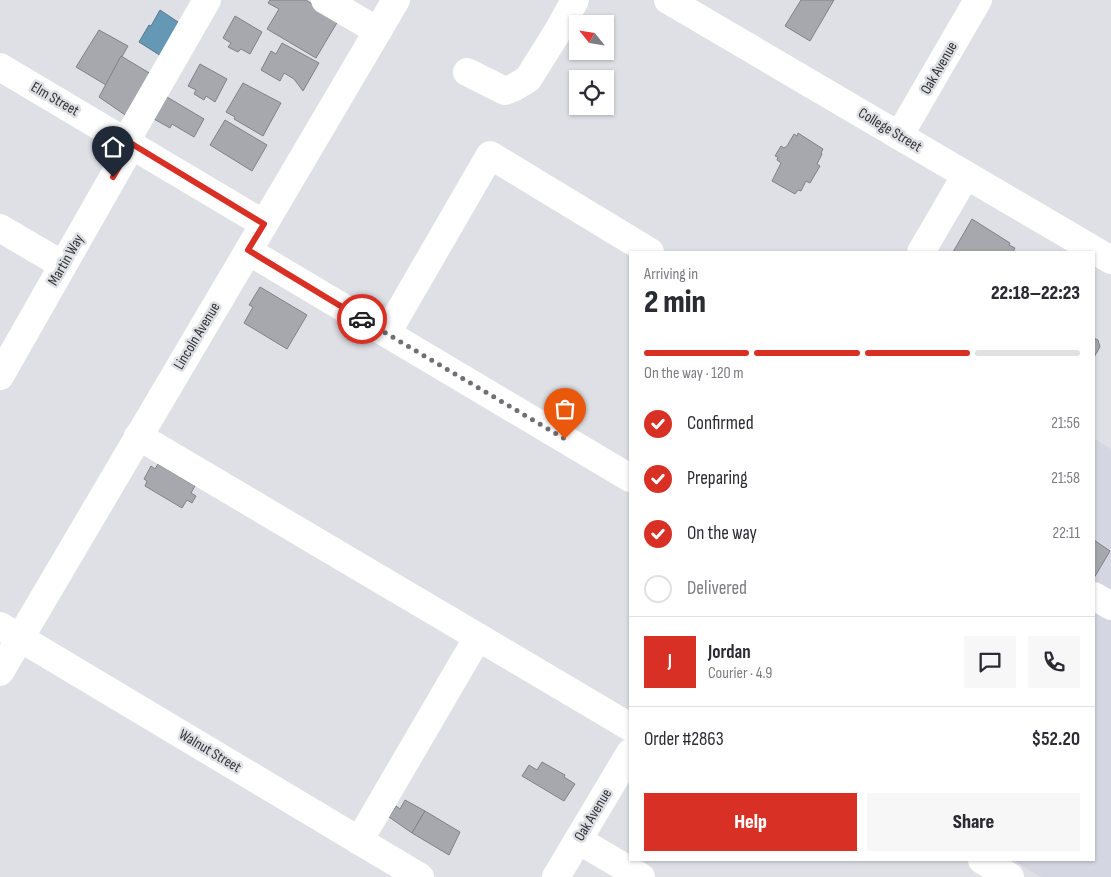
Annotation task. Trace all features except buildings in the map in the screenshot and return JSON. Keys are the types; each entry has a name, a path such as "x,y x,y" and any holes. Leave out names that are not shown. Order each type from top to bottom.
{"street":[{"name":"Martin Way","path":"0,376 207,0"},
{"path":"325,0 378,31"},
{"name":"Lincoln Avenue","path":"0,672 10,632 138,436 396,0"},
{"path":"467,72 505,91 528,79 575,0"},
{"name":"College Street","path":"668,0 966,175 1109,256"},
{"name":"Oak Avenue","path":"899,136 978,0"},
{"name":"Elm Street","path":"0,66 264,224"},
{"path":"387,333 490,155 648,251"},
{"path":"922,251 966,175"},
{"path":"0,228 51,258"},
{"path":"248,250 629,477"},
{"path":"138,436 629,726"},
{"path":"1095,597 1111,606"},
{"name":"Walnut Street","path":"10,632 420,877"},
{"path":"359,840 478,637"},
{"name":"Oak Avenue","path":"556,877 629,755"},
{"path":"578,840 640,877"},
{"path":"984,861 1010,877"}],"shaded area":[{"path":"1095,439 1111,449 1111,877 1041,877 1015,861 1095,861"}],"water":[{"path":"160,10 181,24 161,56 139,42"}],"way so far":[{"path":"362,319 565,439"}],"route":[{"path":"113,177 132,144 264,224 248,250 362,319"}]}
